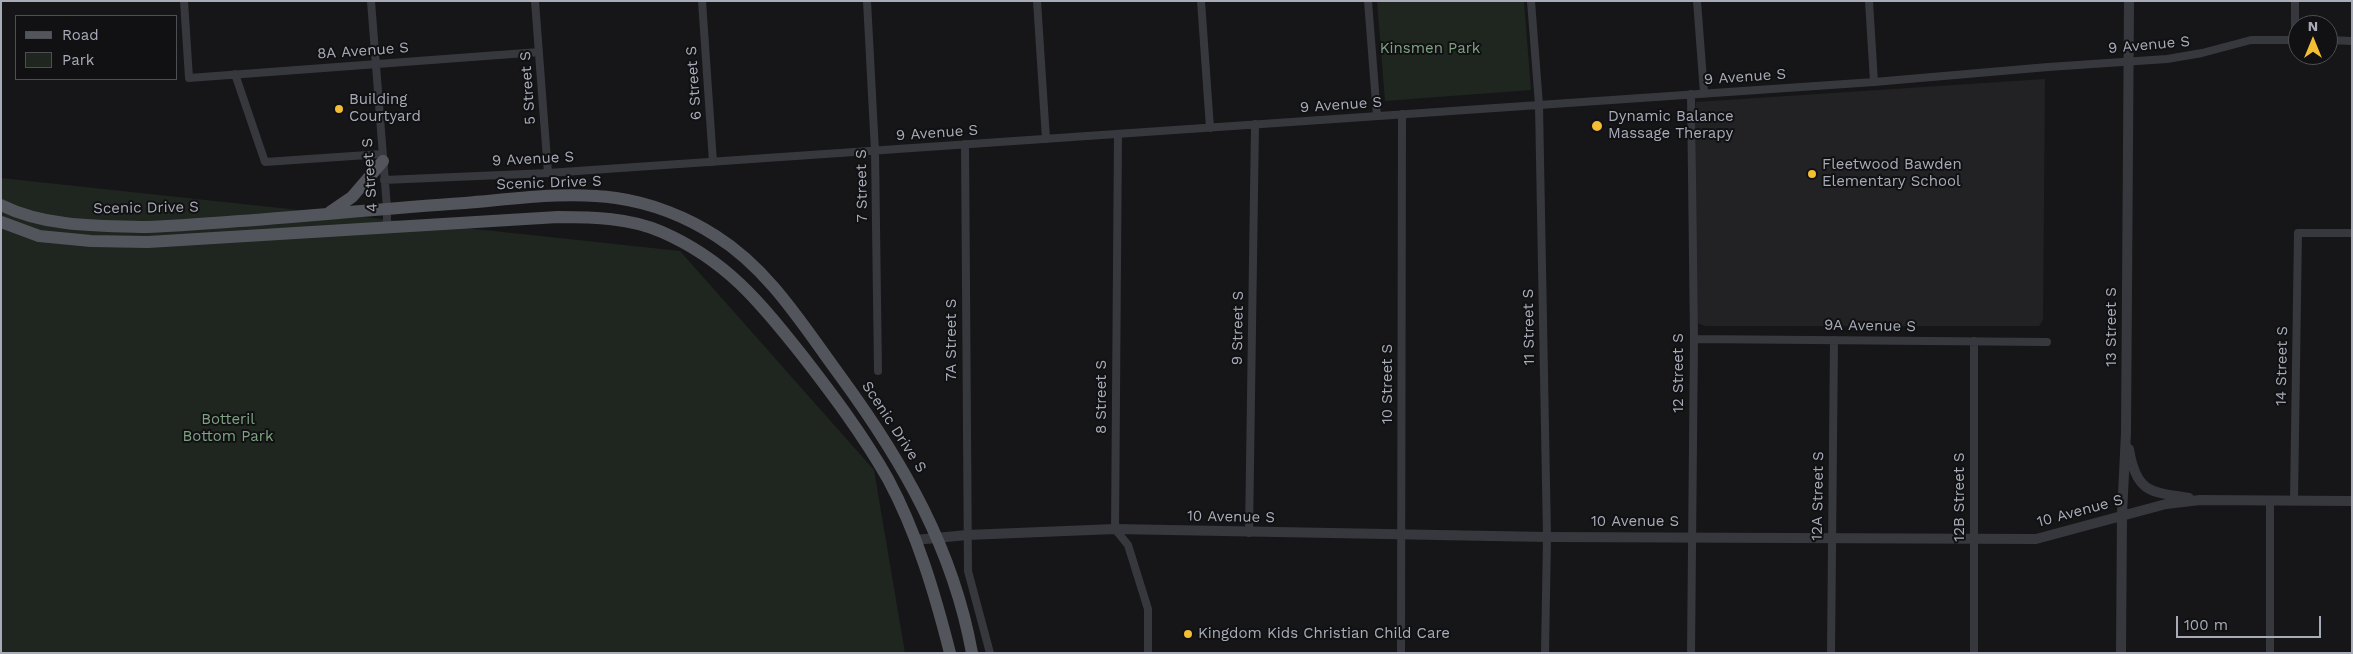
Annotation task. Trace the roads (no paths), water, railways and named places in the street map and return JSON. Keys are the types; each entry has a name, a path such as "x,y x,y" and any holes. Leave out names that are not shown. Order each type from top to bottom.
{"main road":[{"path":"328,214 352,197 382,157"},
{"name":"Scenic Drive S","path":"1,205 60,222 88,226 146,227 540,197 615,198 672,213 716,236 750,262 776,289 871,418 896,457 938,538 956,590 972,653"},
{"path":"1,222 40,236 91,241 148,242 583,217 625,221 661,231 702,252 736,278 771,315 839,402 888,480 915,540 931,584 950,653"}],"street":[{"name":"8A Avenue S","path":"184,1 189,78 539,52"},
{"name":"4 Street S","path":"371,1 387,227"},
{"name":"5 Street S","path":"535,1 548,173"},
{"name":"6 Street S","path":"702,1 713,162"},
{"name":"7 Street S","path":"866,1 875,151 878,371"},
{"path":"1037,1 1046,139"},
{"path":"1200,1 1210,128"},
{"path":"1368,1 1376,116"},
{"name":"11 Street S","path":"1531,1 1539,105 1547,536 1545,653"},
{"path":"1697,1 1704,93"},
{"path":"1869,1 1874,82"},
{"name":"13 Street S","path":"2121,653 2122,514 2126,433 2129,1"},
{"path":"2295,1 2295,15"},
{"name":"9 Avenue S","path":"384,180 548,173 1874,82 2184,57 2251,40 2288,40"},
{"path":"2338,40 2352,41"},
{"path":"235,74 265,162 382,157"},
{"name":"12 Street S","path":"1690,653 1694,339 1691,94"},
{"name":"10 Street S","path":"1400,653 1402,114"},
{"name":"9 Street S","path":"1249,533 1255,124"},
{"name":"8 Street S","path":"1115,529 1118,134"},
{"name":"7A Street S","path":"965,144 967,535"},
{"name":"14 Street S","path":"2294,500 2298,233 2352,232"},
{"name":"9A Avenue S","path":"1694,339 2047,342"},
{"name":"12A Street S","path":"1831,653 1834,340"},
{"name":"12B Street S","path":"1974,341 1974,653"},
{"path":"2126,433 2130,459 2144,486 2150,491 2200,500"},
{"name":"10 Avenue S","path":"915,540 967,535 1115,529 1249,533 1692,536 1831,539 2036,539 2122,514 2166,504 2200,500 2352,501"},
{"path":"2270,501 2270,653"},
{"path":"1115,529 1128,545 1148,609 1148,653"},
{"path":"967,535 968,571 990,653"}],"place":[{"name":"Building Courtyard","path":"339,109"},
{"name":"Dynamic Balance Massage Therapy","path":"1597,126"},
{"name":"Fleetwood Bawden Elementary School","path":"1812,174"},
{"name":"Kingdom Kids Christian Child Care","path":"1188,634"}],"park label":[{"name":"Kinsmen Park","path":"1430,49"},
{"name":"Botteril Bottom Park","path":"228,428"}]}
